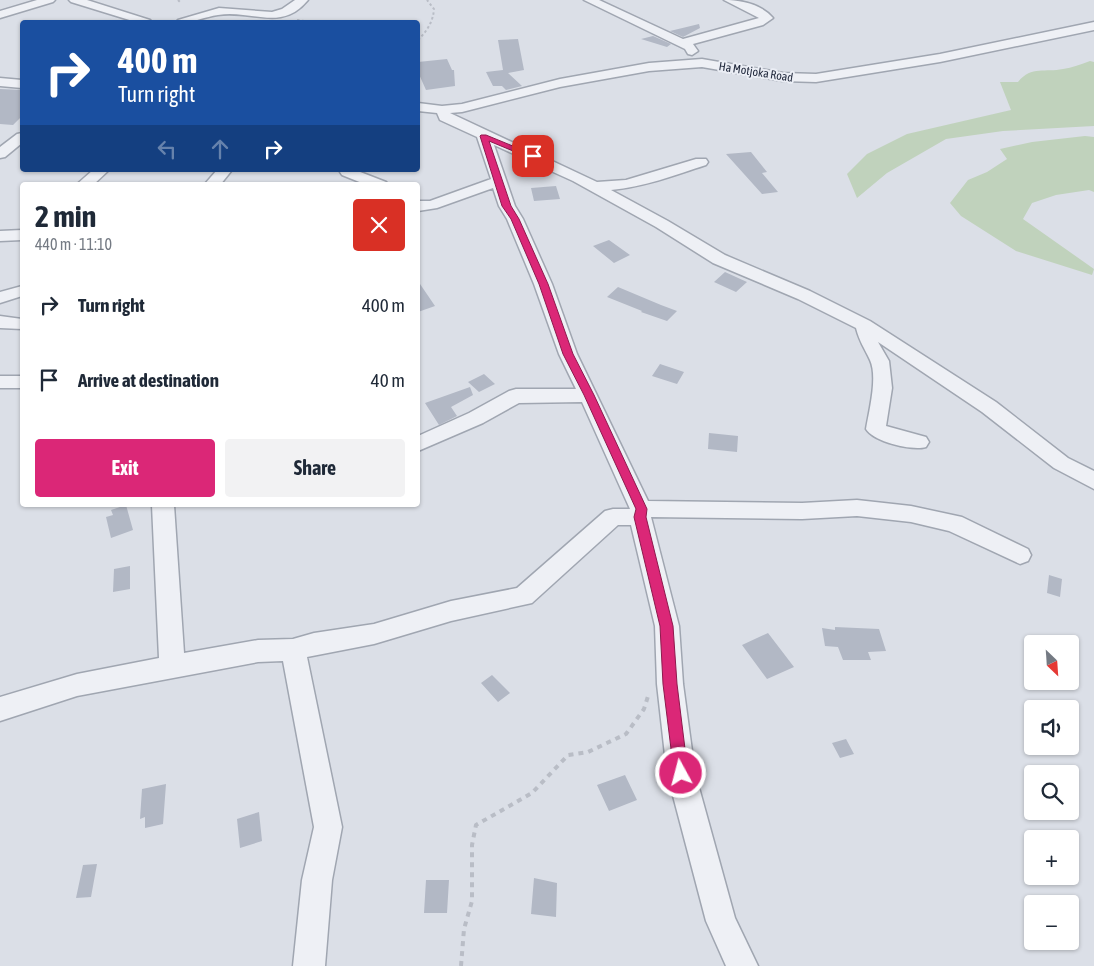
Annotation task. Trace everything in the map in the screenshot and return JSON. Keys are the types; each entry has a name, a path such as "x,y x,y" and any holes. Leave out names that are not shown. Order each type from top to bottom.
{"street":[{"path":"0,14 49,0"},
{"path":"75,0 140,20"},
{"path":"189,20 219,11 272,15 286,12 302,0"},
{"path":"590,0 682,43 693,50 689,63"},
{"path":"682,43 759,23 767,18 759,12 730,0"},
{"path":"0,8 16,8"},
{"name":"Ha Motjoka Road","path":"420,107 442,110 475,106 583,78 689,63 712,64 782,77 816,78 940,58 1094,26"},
{"path":"0,82 20,84"},
{"path":"442,110 445,117 484,136 518,149 594,187 662,224 719,259 804,294 864,325 989,407 1060,463 1094,480"},
{"path":"484,136 507,206 515,219 543,284 568,354 589,395 641,513 667,626 670,684 681,773 721,920 742,966"},
{"path":"0,154 20,139"},
{"path":"594,187 626,184 701,162"},
{"path":"88,182 100,172"},
{"path":"215,182 224,172"},
{"path":"348,172 370,182"},
{"path":"420,208 498,181"},
{"path":"0,236 20,235"},
{"path":"0,298 20,292"},
{"path":"0,322 20,324"},
{"path":"864,325 869,344 880,361 882,388 876,429 887,435 919,442"},
{"path":"0,382 20,382"},
{"path":"420,443 476,418 516,396 589,395"},
{"path":"163,507 172,666"},
{"path":"0,709 77,685 258,651 293,650 314,644 374,634 452,611 524,596 576,548 613,518 641,513 802,512 857,508 911,514 954,523 1020,555"},
{"path":"293,650 328,827 318,880 309,966"}],"path":[{"path":"420,38 431,27 434,18 434,9 427,0"},
{"path":"461,966 464,929 472,901 472,845 476,825 502,812 532,793 568,755 588,752 626,734 644,709 650,691 670,684"}],"green space":[{"path":"1090,61 1094,62 1094,126 1003,131 946,139 887,173 857,198 847,174 867,154 907,134 1011,110 1000,82 1018,82 1028,73 1034,71 1056,70"},
{"path":"1085,136 1094,137 1094,192 1089,190 1056,195 1032,203 1023,219 1094,269 1092,275 1016,251 961,216 950,203 968,180 987,172 1007,159 1000,149 1032,142"}],"building":[{"path":"699,24 700,28 683,37 670,31"},
{"path":"653,36 671,44 667,47 641,39"},
{"path":"518,39 524,70 508,73 522,86 506,90 502,86 493,86 486,72 503,70 498,40"},
{"path":"447,59 452,70 454,70 455,86 426,90 420,76 420,62"},
{"path":"0,89 20,90 20,118 13,125 0,124"},
{"path":"751,152 767,172 762,173 778,192 762,194 726,154"},
{"path":"556,186 560,199 534,201 531,188"},
{"path":"609,240 630,255 614,263 593,246"},
{"path":"725,272 747,282 736,292 714,282"},
{"path":"420,284 435,306 420,311"},
{"path":"618,287 677,311 667,321 607,297"},
{"path":"660,364 684,372 677,384 652,376"},
{"path":"484,374 495,384 479,392 468,382"},
{"path":"470,387 473,395 451,407 457,416 439,425 425,403"},
{"path":"709,433 738,436 737,452 708,449"},
{"path":"127,507 133,530 111,538 106,517 113,515 111,510"},
{"path":"130,566 130,589 113,592 114,569"},
{"path":"1049,575 1062,579 1060,597 1047,593"},
{"path":"835,627 879,629 886,651 868,652 871,660 843,660 838,647 825,646 822,628 835,630"},
{"path":"768,633 794,667 767,679 742,645"},
{"path":"492,675 510,693 498,702 481,683"},
{"path":"846,739 854,754 840,758 832,743"},
{"path":"625,775 637,800 609,811 597,785"},
{"path":"166,784 163,824 145,828 145,817 140,819 142,789"},
{"path":"259,812 262,841 240,848 237,819"},
{"path":"97,864 91,897 76,898 83,865"},
{"path":"534,878 557,883 556,917 531,914"},
{"path":"426,880 449,880 447,913 424,913"}],"route":[{"path":"533,156 484,136 507,206 515,219 543,284 568,354 642,509 640,517 667,626 670,684 681,773"}]}
